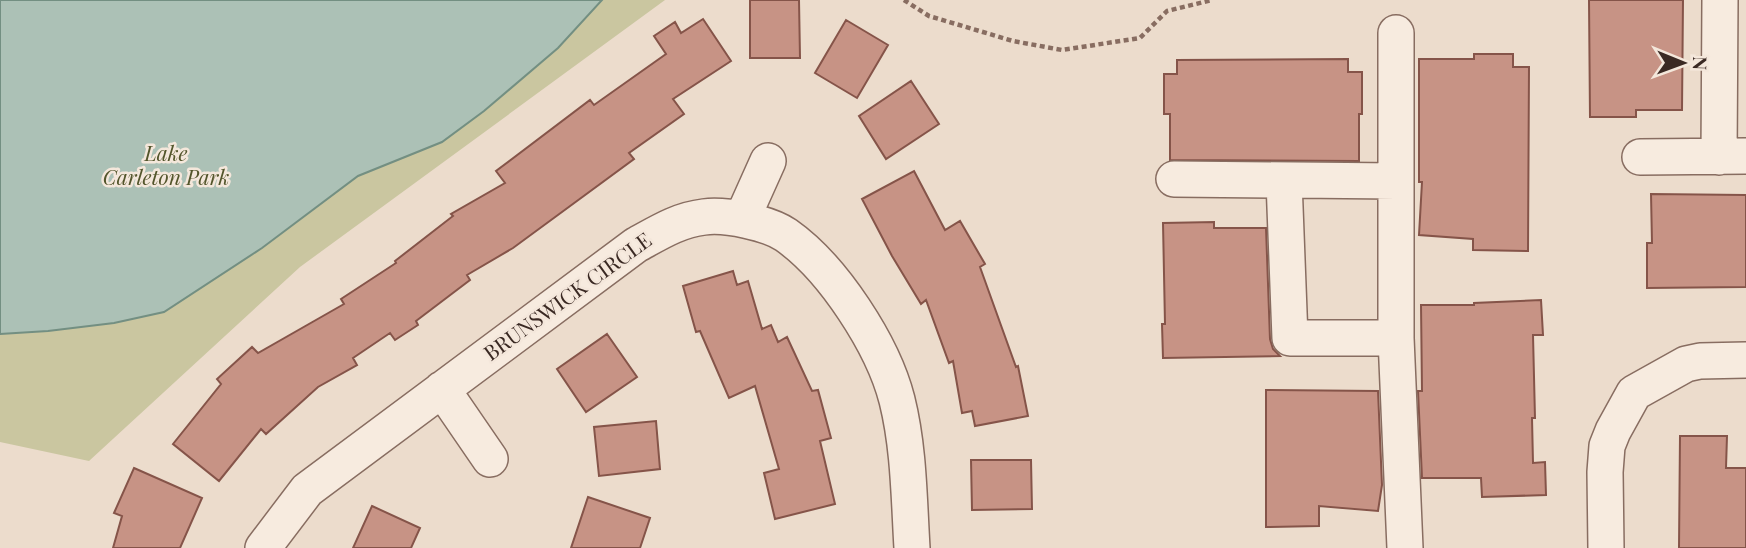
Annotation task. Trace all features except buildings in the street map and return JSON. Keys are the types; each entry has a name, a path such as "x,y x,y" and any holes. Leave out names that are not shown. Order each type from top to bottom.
{"street":[{"path":"1640,157 1733,157 1734,58 1720,0"},
{"path":"1395,33 1396,338 1405,548"},
{"path":"742,219 768,161"},
{"path":"1174,178 1396,181"},
{"path":"1284,181 1290,338 1396,338"},
{"name":"BRUNSWICK CIRCLE","path":"263,548 307,490 442,389 636,245 674,223 706,217 742,219 784,234 814,259 839,287 883,362 896,397 905,437 912,548"},
{"path":"1606,548 1607,446 1633,393 1686,364 1746,360"},
{"path":"442,389 490,459"}],"path":[{"path":"904,0 929,16 1013,41 1062,50 1140,38 1167,11 1212,0"}],"green space":[{"name":"Lake Carleton Park","path":"0,0 665,0 300,267 89,461 0,442"}],"shaded area":[{"name":"Lake Carleton Park","path":"0,0 602,0 558,48 484,111 442,142 358,176 262,248 164,312 114,323 0,334"}]}
